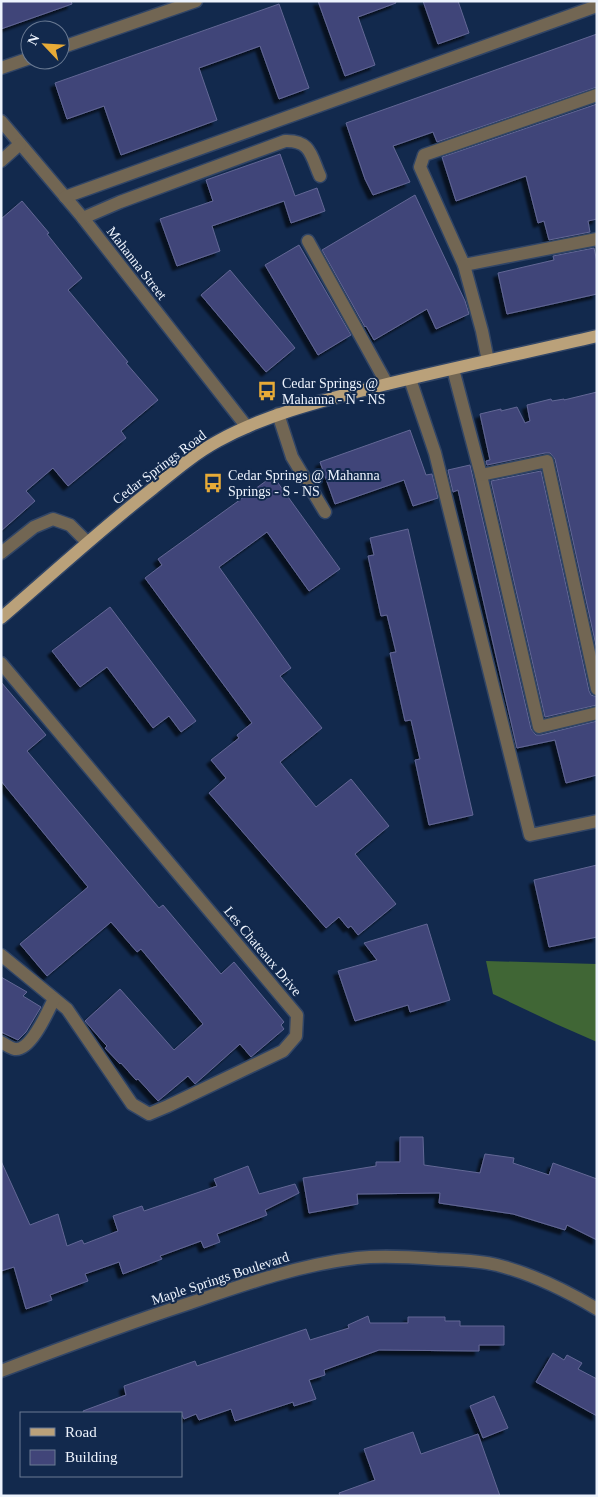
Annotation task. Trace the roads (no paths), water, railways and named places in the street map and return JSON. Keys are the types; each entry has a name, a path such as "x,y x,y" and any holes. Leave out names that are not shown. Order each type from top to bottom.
{"main road":[{"name":"Cedar Springs Road","path":"3,613 174,471 216,442 247,427 278,414 317,402 597,336"}],"street":[{"path":"70,45 196,1"},
{"path":"65,197 597,6"},
{"path":"1,68 20,61"},
{"path":"488,361 464,265 420,167 424,155 597,95"},
{"name":"Mahanna Street","path":"1,121 83,218 247,427"},
{"path":"83,218 120,202 285,141 301,142 308,148 320,176"},
{"path":"1,161 20,144"},
{"path":"464,265 597,239"},
{"path":"308,240 388,384"},
{"path":"453,369 481,475 539,727 597,712"},
{"path":"410,379 434,453 530,835 597,821"},
{"path":"278,414 292,457 325,512"},
{"path":"481,475 547,461 597,690"},
{"path":"1,553 34,527 53,519 70,525 87,542"},
{"name":"Les Chateaux Drive","path":"1,663 297,1015 296,1036 283,1051 149,1114 132,1104 67,1009 1,955"},
{"path":"1,1042 14,1049 21,1049 33,1038 54,999"},
{"name":"Maple Springs Boulevard","path":"1,1371 89,1337 264,1277 323,1263 359,1258 404,1257 496,1264 528,1274 564,1289 597,1309"}],"place":[{"name":"Cedar Springs @ Mahanna - N - NS","path":"267,391"},
{"name":"Cedar Springs @ Mahanna Springs - S - NS","path":"213,483"}]}
